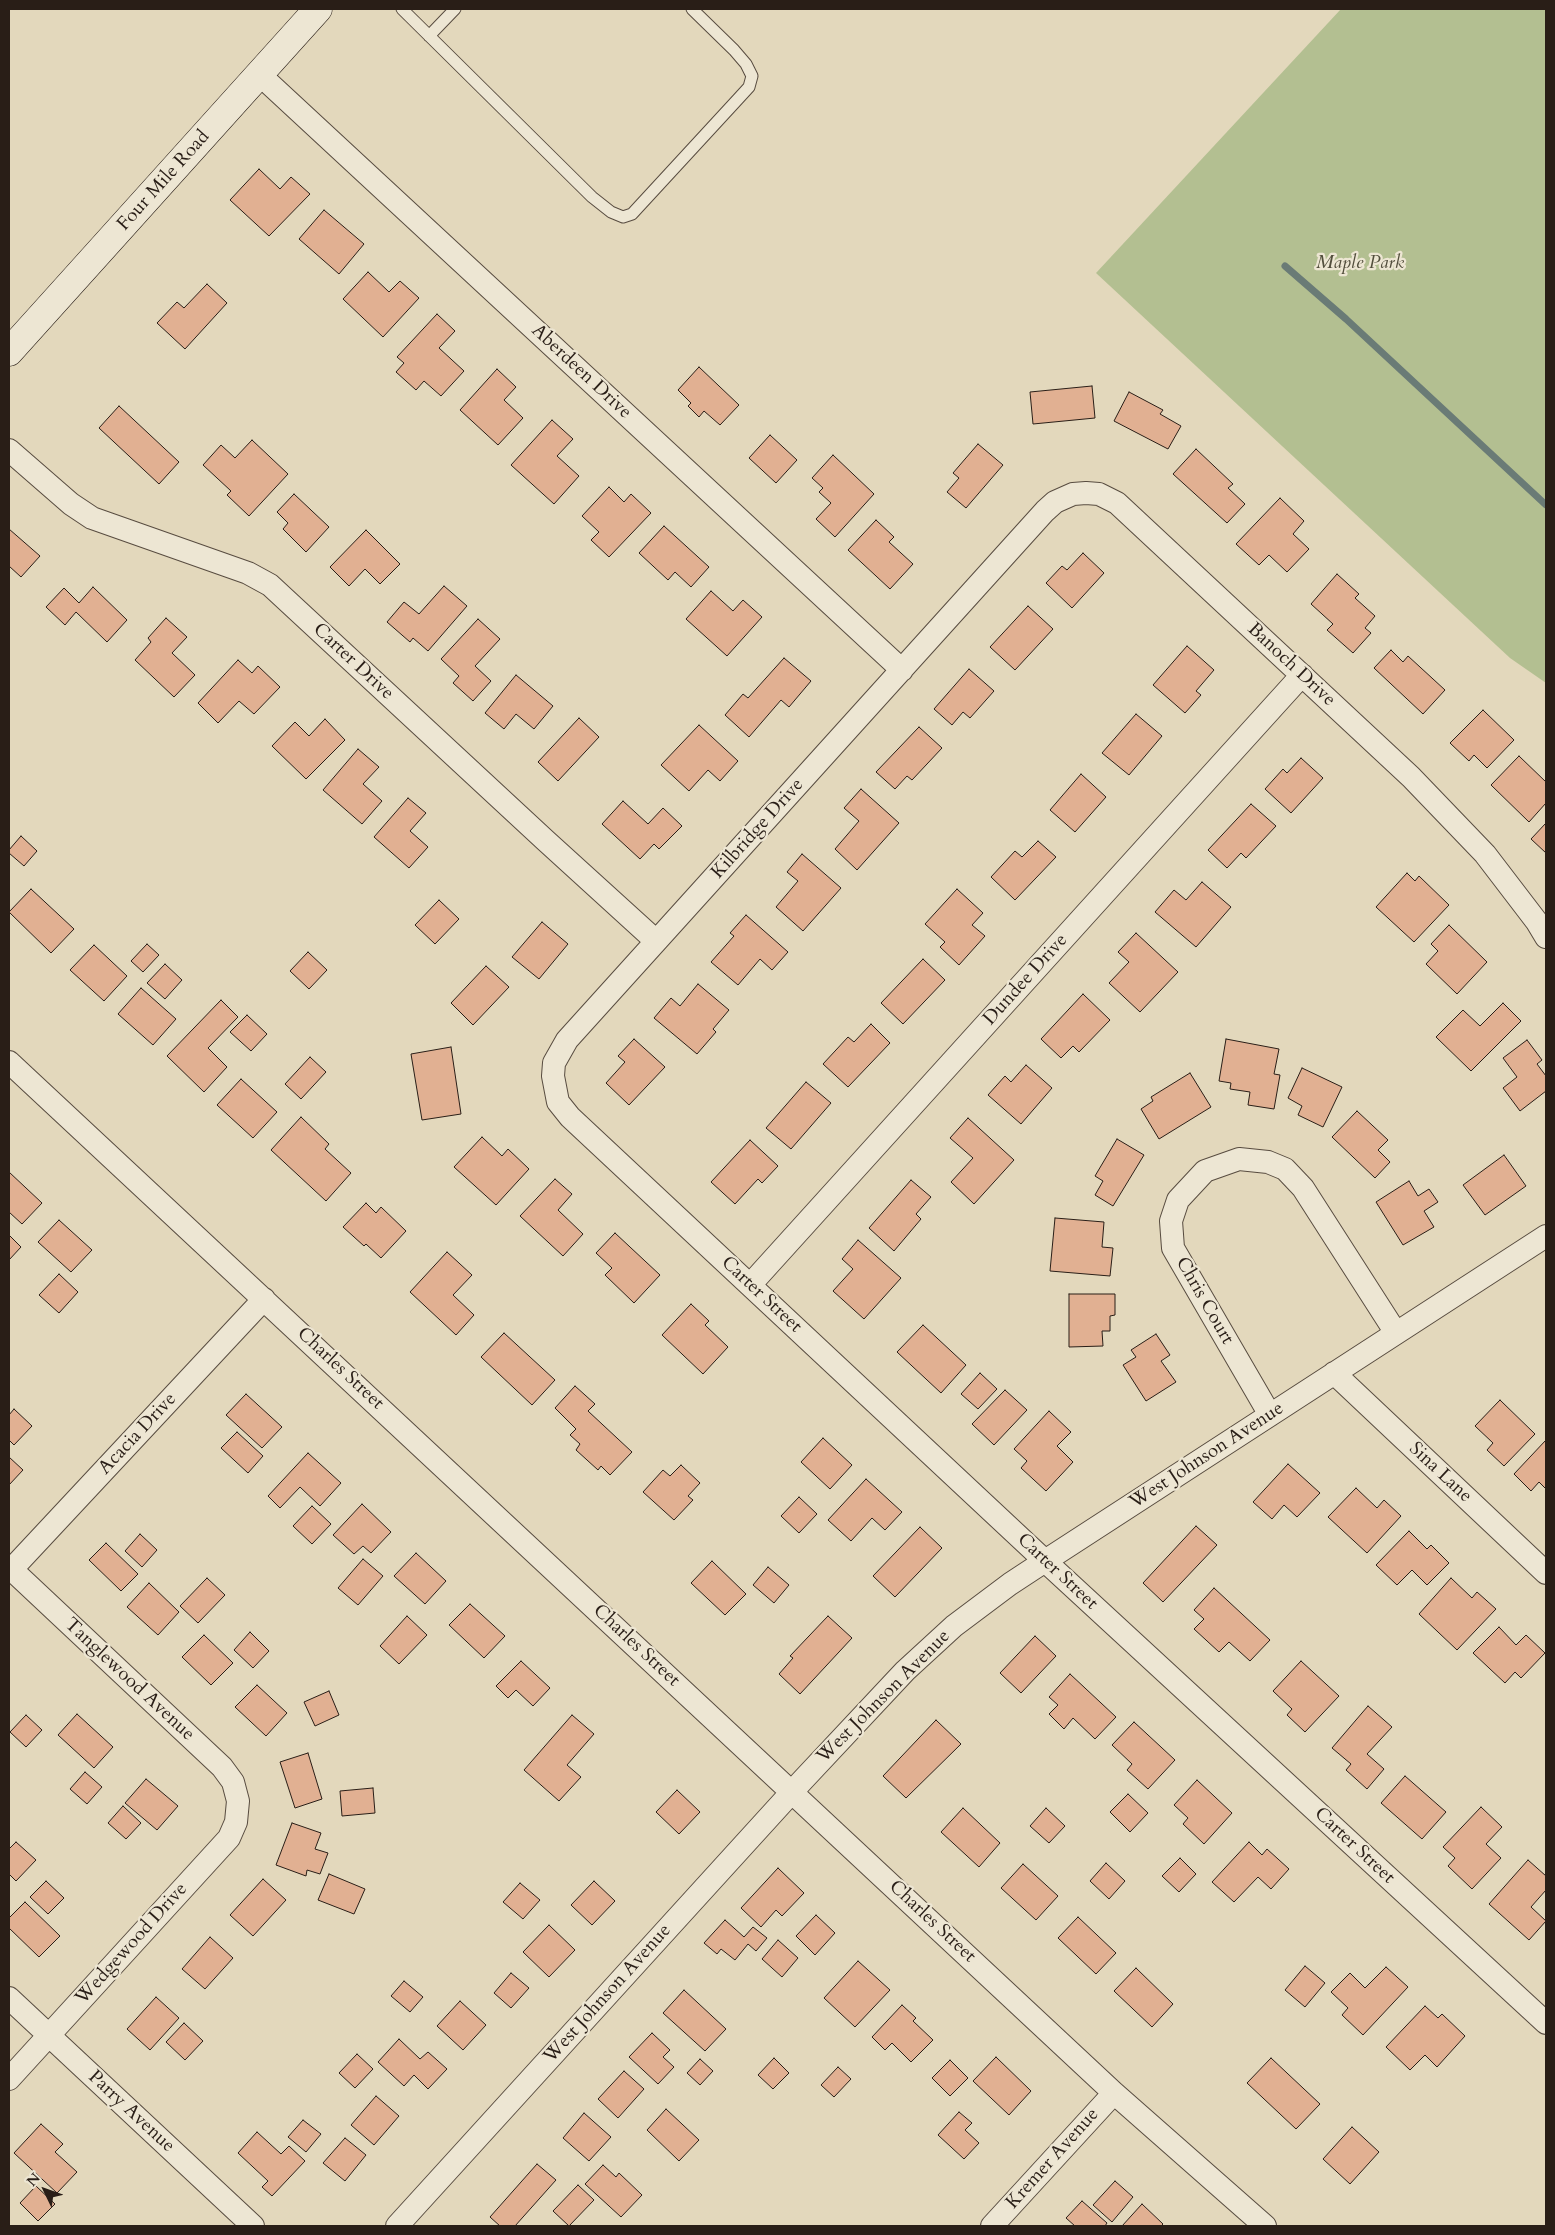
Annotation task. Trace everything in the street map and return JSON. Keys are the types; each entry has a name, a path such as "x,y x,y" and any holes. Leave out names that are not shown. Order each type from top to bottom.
{"main road":[{"name":"Four Mile Road","path":"9,352 318,9"}],"street":[{"name":"Aberdeen Drive","path":"260,74 902,670"},
{"name":"Carter Drive","path":"9,450 70,504 92,518 248,573 270,585 656,941"},
{"name":"Banoch Drive","path":"1006,554 1055,502 1073,494 1099,494 1123,508 1411,777 1485,854 1537,922 1546,937"},
{"name":"Kilbridge Drive","path":"570,1117 558,1102 552,1076 554,1063 563,1045 1006,554"},
{"name":"Dundee Drive","path":"750,1286 1302,675"},
{"name":"Charles Street","path":"9,1062 1114,2093 1266,2226"},
{"name":"Carter Street","path":"570,1117 1045,1561 1546,2024"},
{"name":"Chris Court","path":"1270,1415 1173,1248 1171,1221 1178,1200 1205,1171 1239,1159 1268,1162 1285,1169 1303,1188 1396,1333"},
{"name":"West Johnson Avenue","path":"397,2226 792,1792 912,1665 954,1626 1010,1584 1546,1236"},
{"name":"Acacia Drive","path":"10,1569 264,1299"},
{"name":"Sina Lane","path":"1334,1373 1546,1572"},
{"name":"Tanglewood Avenue","path":"10,1569 222,1767 233,1782 238,1801"},
{"name":"Wedgewood Drive","path":"9,2079 229,1838 236,1822 238,1801"},
{"name":"Parry Avenue","path":"9,1998 253,2226"},
{"name":"Kremer Avenue","path":"992,2226 1114,2093"}],"lane":[{"path":"402,9 592,197 611,212 623,217 632,214 749,87 752,76 746,64 692,9"},
{"path":"430,36 455,9"}],"green space":[{"name":"Maple Park","path":"1341,9 1546,9 1546,683 1510,658 1096,273"}],"building":[{"path":"259,169 280,189 291,177 310,194 269,236 230,200"},
{"path":"324,210 364,244 339,274 299,239"},
{"path":"368,272 389,292 400,281 419,298 383,337 343,299"},
{"path":"207,284 227,303 185,349 157,323 177,302 184,308"},
{"path":"437,314 455,331 439,348 464,371 441,396 424,381 416,390 396,372 404,363 397,357"},
{"path":"699,367 739,405 720,425 704,411 699,417 688,406 691,403 678,390"},
{"path":"497,369 516,387 504,400 523,418 498,445 460,410"},
{"path":"1092,386 1095,418 1033,424 1030,392"},
{"path":"1129,392 1163,410 1160,414 1181,426 1168,449 1114,421"},
{"path":"119,406 179,462 159,484 99,428"},
{"path":"552,420 573,439 557,456 579,476 554,504 511,465"},
{"path":"770,435 797,460 776,483 749,458"},
{"path":"252,440 288,474 249,516 227,495 231,491 203,465 221,445 235,458"},
{"path":"978,444 1003,465 966,508 947,492 959,478 953,473"},
{"path":"1196,449 1233,484 1228,488 1245,504 1227,523 1173,474"},
{"path":"833,455 874,494 835,537 816,519 831,503 819,492 823,488 812,478"},
{"path":"609,487 624,502 631,494 651,513 609,557 591,540 599,532 582,516"},
{"path":"294,494 329,527 306,552 283,529 288,523 277,512"},
{"path":"1280,498 1304,521 1293,534 1309,549 1287,572 1269,555 1259,565 1236,544"},
{"path":"876,520 894,537 889,542 913,564 890,589 848,550"},
{"path":"664,526 709,567 691,587 675,572 668,580 639,553"},
{"path":"9,529 40,556 21,577 9,566"},
{"path":"366,530 400,564 380,584 365,569 349,586 330,567"},
{"path":"1083,553 1104,573 1072,608 1046,583 1062,566 1067,570"},
{"path":"1337,574 1359,594 1355,598 1375,616 1365,628 1371,633 1353,653 1327,630 1333,624 1311,604"},
{"path":"444,586 467,606 428,651 413,638 410,642 387,622 404,602 419,614"},
{"path":"93,587 127,620 107,642 76,612 65,625 46,607 64,588 79,603"},
{"path":"711,591 733,611 743,600 762,617 727,656 686,619"},
{"path":"1028,606 1053,629 1015,670 990,647"},
{"path":"166,618 187,637 172,653 195,675 174,697 135,660 151,642 148,638"},
{"path":"478,619 500,639 475,666 491,681 473,701 453,683 459,676 441,659"},
{"path":"1187,646 1214,670 1196,691 1201,695 1185,713 1153,685"},
{"path":"1391,650 1403,662 1408,656 1445,690 1423,714 1374,668"},
{"path":"784,658 811,681 789,707 781,700 749,737 725,715 743,694 748,698"},
{"path":"238,660 252,673 258,666 280,687 254,714 239,701 218,723 198,703"},
{"path":"969,669 994,691 970,718 963,712 952,725 934,709"},
{"path":"516,675 553,706 534,729 516,714 504,729 485,713"},
{"path":"1483,710 1514,740 1487,768 1474,755 1469,761 1450,743"},
{"path":"1136,714 1162,736 1129,775 1102,753"},
{"path":"579,718 599,737 558,781 538,762"},
{"path":"325,719 345,740 306,779 272,746 295,722 309,736"},
{"path":"699,725 738,761 720,781 708,770 689,791 661,765"},
{"path":"919,727 942,748 912,780 907,776 895,789 876,772"},
{"path":"358,749 379,767 363,784 382,801 362,824 323,790"},
{"path":"1519,756 1546,782 1546,803 1529,822 1491,785"},
{"path":"1301,758 1323,778 1291,813 1265,789 1283,769 1287,773"},
{"path":"1081,774 1106,797 1075,832 1050,810"},
{"path":"861,789 899,823 857,870 835,849 859,821 844,808"},
{"path":"408,798 426,813 410,831 428,847 409,868 374,837"},
{"path":"623,801 648,824 663,808 682,826 659,849 654,844 640,859 602,824"},
{"path":"1251,804 1276,826 1246,858 1241,853 1227,868 1208,850"},
{"path":"1546,823 1546,853 1531,839"},
{"path":"21,836 37,851 24,866 9,853 9,850"},
{"path":"1038,841 1056,857 1015,900 991,877 1015,851 1022,857"},
{"path":"802,854 841,888 803,931 776,907 798,881 787,872"},
{"path":"1407,873 1415,881 1419,876 1449,905 1414,942 1376,907"},
{"path":"1202,882 1231,907 1196,947 1155,912 1174,890 1186,900"},
{"path":"31,889 74,929 51,953 9,912"},
{"path":"957,889 983,913 972,925 985,936 959,965 940,947 945,942 925,924"},
{"path":"439,900 459,919 435,944 415,925"},
{"path":"746,915 788,952 772,970 760,959 738,985 711,962 734,936 730,933"},
{"path":"542,922 568,944 539,979 512,957"},
{"path":"1449,925 1487,962 1457,994 1426,964 1438,951 1431,944"},
{"path":"1136,933 1178,972 1140,1012 1109,983 1129,962 1118,952"},
{"path":"147,944 159,955 143,972 131,961"},
{"path":"94,945 127,976 104,1001 70,970"},
{"path":"308,952 327,970 309,989 290,971"},
{"path":"923,959 945,980 903,1024 881,1003"},
{"path":"165,964 182,980 165,999 147,983"},
{"path":"486,966 509,987 473,1025 451,1003"},
{"path":"698,984 729,1010 713,1029 716,1032 697,1054 654,1018 671,998 680,1006"},
{"path":"141,988 176,1019 153,1045 118,1014"},
{"path":"1083,994 1110,1020 1079,1052 1073,1046 1061,1058 1041,1039"},
{"path":"221,1000 238,1017 208,1048 227,1067 204,1092 167,1056"},
{"path":"1503,1003 1521,1021 1471,1071 1436,1037 1463,1010 1480,1026"},
{"path":"247,1015 267,1034 251,1051 230,1032"},
{"path":"871,1024 890,1043 848,1087 823,1064 848,1037 854,1042"},
{"path":"634,1039 665,1067 629,1105 606,1083 625,1062 618,1056"},
{"path":"1226,1039 1279,1049 1274,1074 1280,1075 1274,1109 1248,1105 1250,1092 1230,1089 1231,1083 1219,1081"},
{"path":"1527,1040 1542,1060 1537,1064 1546,1076 1546,1091 1520,1111 1503,1088 1517,1077 1503,1058"},
{"path":"451,1047 461,1114 422,1120 411,1054"},
{"path":"310,1057 326,1072 301,1099 285,1084"},
{"path":"1026,1065 1052,1088 1021,1124 988,1095 1005,1076 1011,1082"},
{"path":"1302,1068 1342,1087 1323,1127 1298,1115 1302,1106 1288,1098"},
{"path":"1190,1073 1211,1107 1159,1139 1141,1109 1153,1101 1151,1097"},
{"path":"241,1079 277,1112 253,1138 217,1105"},
{"path":"806,1082 831,1103 791,1149 766,1128"},
{"path":"1357,1111 1388,1140 1378,1150 1390,1162 1375,1178 1332,1137"},
{"path":"301,1117 329,1144 325,1149 351,1173 326,1201 271,1150"},
{"path":"968,1118 1014,1160 974,1204 951,1182 973,1158 950,1138"},
{"path":"482,1137 502,1156 508,1149 529,1169 496,1205 454,1167"},
{"path":"1117,1139 1144,1155 1113,1206 1095,1195 1103,1181 1095,1176"},
{"path":"750,1140 778,1166 762,1183 758,1179 735,1204 711,1182"},
{"path":"1504,1155 1526,1186 1485,1215 1463,1185"},
{"path":"9,1172 42,1203 22,1224 9,1212"},
{"path":"555,1179 572,1194 558,1210 583,1234 563,1256 520,1216"},
{"path":"911,1180 931,1197 916,1214 921,1219 894,1251 869,1228"},
{"path":"1409,1181 1418,1196 1429,1189 1438,1202 1424,1211 1434,1227 1403,1245 1376,1202"},
{"path":"366,1203 376,1213 381,1207 406,1231 381,1258 343,1227"},
{"path":"1055,1218 1104,1222 1102,1247 1113,1248 1110,1276 1050,1271"},
{"path":"59,1220 92,1250 71,1272 38,1242"},
{"path":"615,1233 660,1275 634,1303 605,1275 612,1268 596,1253"},
{"path":"9,1235 21,1247 9,1260"},
{"path":"858,1240 901,1278 864,1319 833,1291 853,1269 842,1259"},
{"path":"447,1252 472,1275 453,1295 474,1315 456,1335 410,1292"},
{"path":"59,1274 78,1292 59,1313 39,1295"},
{"path":"1069,1294 1115,1294 1115,1315 1110,1316 1110,1331 1102,1331 1103,1346 1069,1347"},
{"path":"691,1304 709,1321 705,1325 728,1347 703,1374 662,1335"},
{"path":"923,1325 966,1365 941,1393 897,1352"},
{"path":"504,1333 555,1380 532,1405 481,1357"},
{"path":"1156,1334 1170,1355 1161,1361 1176,1382 1146,1401 1123,1365 1136,1357 1131,1350"},
{"path":"980,1373 997,1389 978,1409 961,1394"},
{"path":"575,1386 595,1404 588,1411 632,1452 610,1475 601,1466 598,1470 576,1450 580,1444 570,1435 576,1429 555,1408"},
{"path":"1005,1390 1027,1410 994,1445 972,1424"},
{"path":"246,1394 282,1427 262,1448 226,1415"},
{"path":"1500,1400 1535,1434 1504,1466 1487,1450 1493,1443 1475,1426"},
{"path":"14,1409 32,1426 14,1445 9,1440 9,1415"},
{"path":"1049,1411 1071,1432 1057,1446 1073,1462 1046,1491 1021,1468 1027,1461 1014,1449"},
{"path":"237,1432 263,1456 248,1473 221,1448"},
{"path":"823,1438 852,1465 830,1489 801,1462"},
{"path":"1546,1440 1546,1489 1539,1482 1531,1491 1514,1474"},
{"path":"308,1453 341,1483 320,1506 300,1487 280,1508 268,1496"},
{"path":"9,1457 23,1470 9,1485"},
{"path":"1288,1464 1320,1493 1297,1517 1284,1505 1272,1519 1253,1502"},
{"path":"681,1465 700,1483 688,1496 693,1500 674,1520 643,1492 663,1470 670,1476"},
{"path":"866,1479 902,1512 885,1530 872,1518 851,1541 828,1520"},
{"path":"1356,1488 1377,1508 1384,1500 1401,1516 1367,1553 1328,1517"},
{"path":"799,1497 817,1514 799,1533 781,1516"},
{"path":"362,1504 391,1532 371,1553 363,1546 354,1554 333,1535"},
{"path":"312,1506 331,1524 312,1544 293,1526"},
{"path":"1196,1526 1217,1545 1163,1602 1143,1583"},
{"path":"920,1527 942,1548 895,1597 873,1576"},
{"path":"1409,1531 1427,1549 1431,1545 1449,1563 1427,1585 1412,1570 1397,1585 1376,1565"},
{"path":"140,1534 157,1550 142,1567 125,1551"},
{"path":"106,1543 138,1574 121,1591 89,1560"},
{"path":"416,1553 446,1581 425,1604 394,1576"},
{"path":"363,1559 383,1576 358,1605 338,1588"},
{"path":"712,1561 746,1594 725,1615 691,1583"},
{"path":"768,1567 789,1585 774,1603 753,1585"},
{"path":"207,1578 225,1595 198,1623 180,1606"},
{"path":"1451,1578 1472,1598 1477,1592 1496,1609 1457,1650 1419,1614"},
{"path":"149,1583 179,1612 158,1635 127,1607"},
{"path":"1214,1588 1270,1640 1250,1661 1229,1642 1219,1652 1194,1629 1204,1619 1194,1610"},
{"path":"470,1604 505,1636 484,1658 449,1625"},
{"path":"407,1616 427,1635 399,1664 380,1646"},
{"path":"828,1616 852,1638 800,1694 779,1674 793,1658 790,1656"},
{"path":"1499,1627 1516,1645 1526,1635 1545,1653 1521,1678 1515,1672 1505,1683 1473,1653"},
{"path":"250,1632 269,1651 253,1668 234,1650"},
{"path":"204,1635 233,1663 211,1685 182,1657"},
{"path":"1035,1636 1056,1656 1021,1693 1000,1673"},
{"path":"521,1661 550,1688 533,1706 516,1690 508,1698 496,1686"},
{"path":"1301,1661 1339,1696 1305,1732 1287,1715 1292,1709 1273,1691"},
{"path":"1070,1674 1116,1717 1095,1739 1073,1718 1064,1729 1049,1714 1058,1705 1049,1697"},
{"path":"257,1685 287,1713 266,1736 235,1707"},
{"path":"329,1691 339,1715 315,1726 304,1702"},
{"path":"1368,1706 1392,1727 1367,1754 1384,1769 1367,1789 1346,1770 1351,1764 1332,1748"},
{"path":"77,1714 113,1747 94,1768 58,1735"},
{"path":"26,1715 42,1730 26,1747 10,1732"},
{"path":"572,1715 594,1734 567,1765 581,1777 559,1801 524,1770"},
{"path":"936,1720 961,1744 906,1798 883,1776"},
{"path":"1134,1722 1175,1760 1148,1789 1127,1770 1132,1764 1112,1745"},
{"path":"308,1753 322,1799 295,1808 280,1762"},
{"path":"85,1772 102,1787 87,1804 70,1789"},
{"path":"1405,1776 1446,1812 1422,1839 1381,1803"},
{"path":"146,1779 178,1806 157,1830 125,1803"},
{"path":"1197,1780 1232,1813 1204,1844 1183,1824 1188,1818 1174,1805"},
{"path":"373,1788 375,1813 342,1816 340,1791"},
{"path":"677,1790 700,1812 679,1834 656,1812"},
{"path":"1128,1794 1148,1813 1130,1832 1110,1812"},
{"path":"123,1806 141,1823 126,1839 108,1823"},
{"path":"1481,1807 1502,1827 1486,1844 1501,1858 1472,1889 1448,1866 1455,1858 1443,1847"},
{"path":"963,1808 1000,1843 979,1867 941,1832"},
{"path":"1046,1808 1065,1826 1049,1843 1030,1826"},
{"path":"292,1823 321,1833 315,1849 328,1853 320,1874 307,1870 306,1876 276,1865"},
{"path":"16,1842 36,1860 16,1881 9,1874 9,1849"},
{"path":"1249,1842 1262,1855 1267,1849 1289,1869 1271,1889 1258,1877 1234,1902 1212,1882"},
{"path":"1180,1858 1196,1874 1179,1892 1162,1876"},
{"path":"1528,1860 1546,1876 1546,1890 1531,1907 1546,1921 1529,1940 1489,1904"},
{"path":"1106,1863 1125,1881 1109,1899 1090,1881"},
{"path":"1023,1864 1058,1896 1036,1920 1001,1888"},
{"path":"778,1868 804,1893 782,1916 776,1910 761,1927 741,1908"},
{"path":"329,1874 365,1889 354,1914 318,1900"},
{"path":"263,1879 286,1900 253,1936 230,1915"},
{"path":"46,1881 64,1898 48,1914 30,1897"},
{"path":"594,1881 615,1901 592,1925 571,1905"},
{"path":"520,1883 540,1900 523,1919 503,1902"},
{"path":"25,1902 60,1936 39,1957 9,1928 9,1918"},
{"path":"816,1915 835,1933 815,1955 796,1936"},
{"path":"1078,1917 1116,1953 1096,1974 1058,1938"},
{"path":"725,1920 744,1937 753,1927 767,1938 756,1951 748,1944 735,1960 721,1949 717,1954 704,1943"},
{"path":"549,1925 575,1950 549,1977 523,1952"},
{"path":"210,1937 233,1958 205,1989 182,1969"},
{"path":"778,1940 798,1958 782,1977 762,1959"},
{"path":"858,1961 890,1990 855,2027 824,1998"},
{"path":"1305,1966 1325,1983 1305,2007 1285,1990"},
{"path":"1386,1967 1408,1987 1363,2035 1342,2015 1348,2008 1331,1992 1350,1973 1365,1988"},
{"path":"1136,1968 1173,2004 1152,2027 1114,1991"},
{"path":"511,1973 529,1988 511,2008 494,1993"},
{"path":"404,1981 423,1997 410,2012 391,1996"},
{"path":"684,1990 726,2029 705,2051 663,2013"},
{"path":"156,1997 179,2018 150,2050 127,2029"},
{"path":"460,2001 486,2025 463,2050 437,2026"},
{"path":"902,2005 916,2018 913,2021 933,2040 911,2062 892,2043 885,2050 872,2037"},
{"path":"1425,2006 1438,2018 1442,2014 1465,2036 1437,2067 1425,2055 1410,2070 1386,2047"},
{"path":"184,2023 203,2041 185,2060 166,2042"},
{"path":"652,2033 670,2050 663,2057 674,2067 658,2084 629,2057"},
{"path":"399,2039 420,2059 428,2052 447,2069 428,2089 414,2075 404,2086 378,2062"},
{"path":"357,2054 373,2069 355,2088 339,2073"},
{"path":"996,2057 1031,2091 1009,2115 973,2081"},
{"path":"774,2058 789,2073 773,2089 758,2075"},
{"path":"1271,2058 1320,2104 1296,2129 1247,2083"},
{"path":"700,2059 713,2071 700,2085 687,2073"},
{"path":"950,2060 968,2078 950,2096 932,2078"},
{"path":"838,2067 851,2079 834,2097 821,2085"},
{"path":"624,2071 644,2089 618,2118 598,2099"},
{"path":"376,2096 399,2116 374,2145 351,2125"},
{"path":"666,2109 699,2140 679,2161 647,2130"},
{"path":"959,2112 972,2123 965,2130 979,2143 964,2159 938,2135"},
{"path":"584,2113 611,2137 589,2161 563,2138"},
{"path":"303,2120 321,2134 306,2152 288,2137"},
{"path":"41,2124 63,2144 55,2152 77,2172 57,2193 14,2153"},
{"path":"1352,2127 1379,2152 1350,2184 1323,2159"},
{"path":"257,2132 281,2154 289,2146 305,2161 272,2196 262,2187 268,2181 238,2153"},
{"path":"345,2138 366,2155 345,2181 323,2163"},
{"path":"537,2164 556,2180 515,2226 500,2226 490,2217"},
{"path":"603,2165 616,2177 619,2173 642,2195 621,2217 585,2184"},
{"path":"1115,2181 1133,2197 1112,2222 1093,2205"},
{"path":"578,2185 594,2200 569,2226 553,2211"},
{"path":"36,2186 55,2204 38,2221 20,2203"},
{"path":"1082,2201 1107,2223 1105,2226 1075,2226 1066,2218"},
{"path":"1142,2204 1163,2224 1161,2226 1122,2226"}],"waterway":[{"path":"1285,266 1346,319 1546,505"}]}
